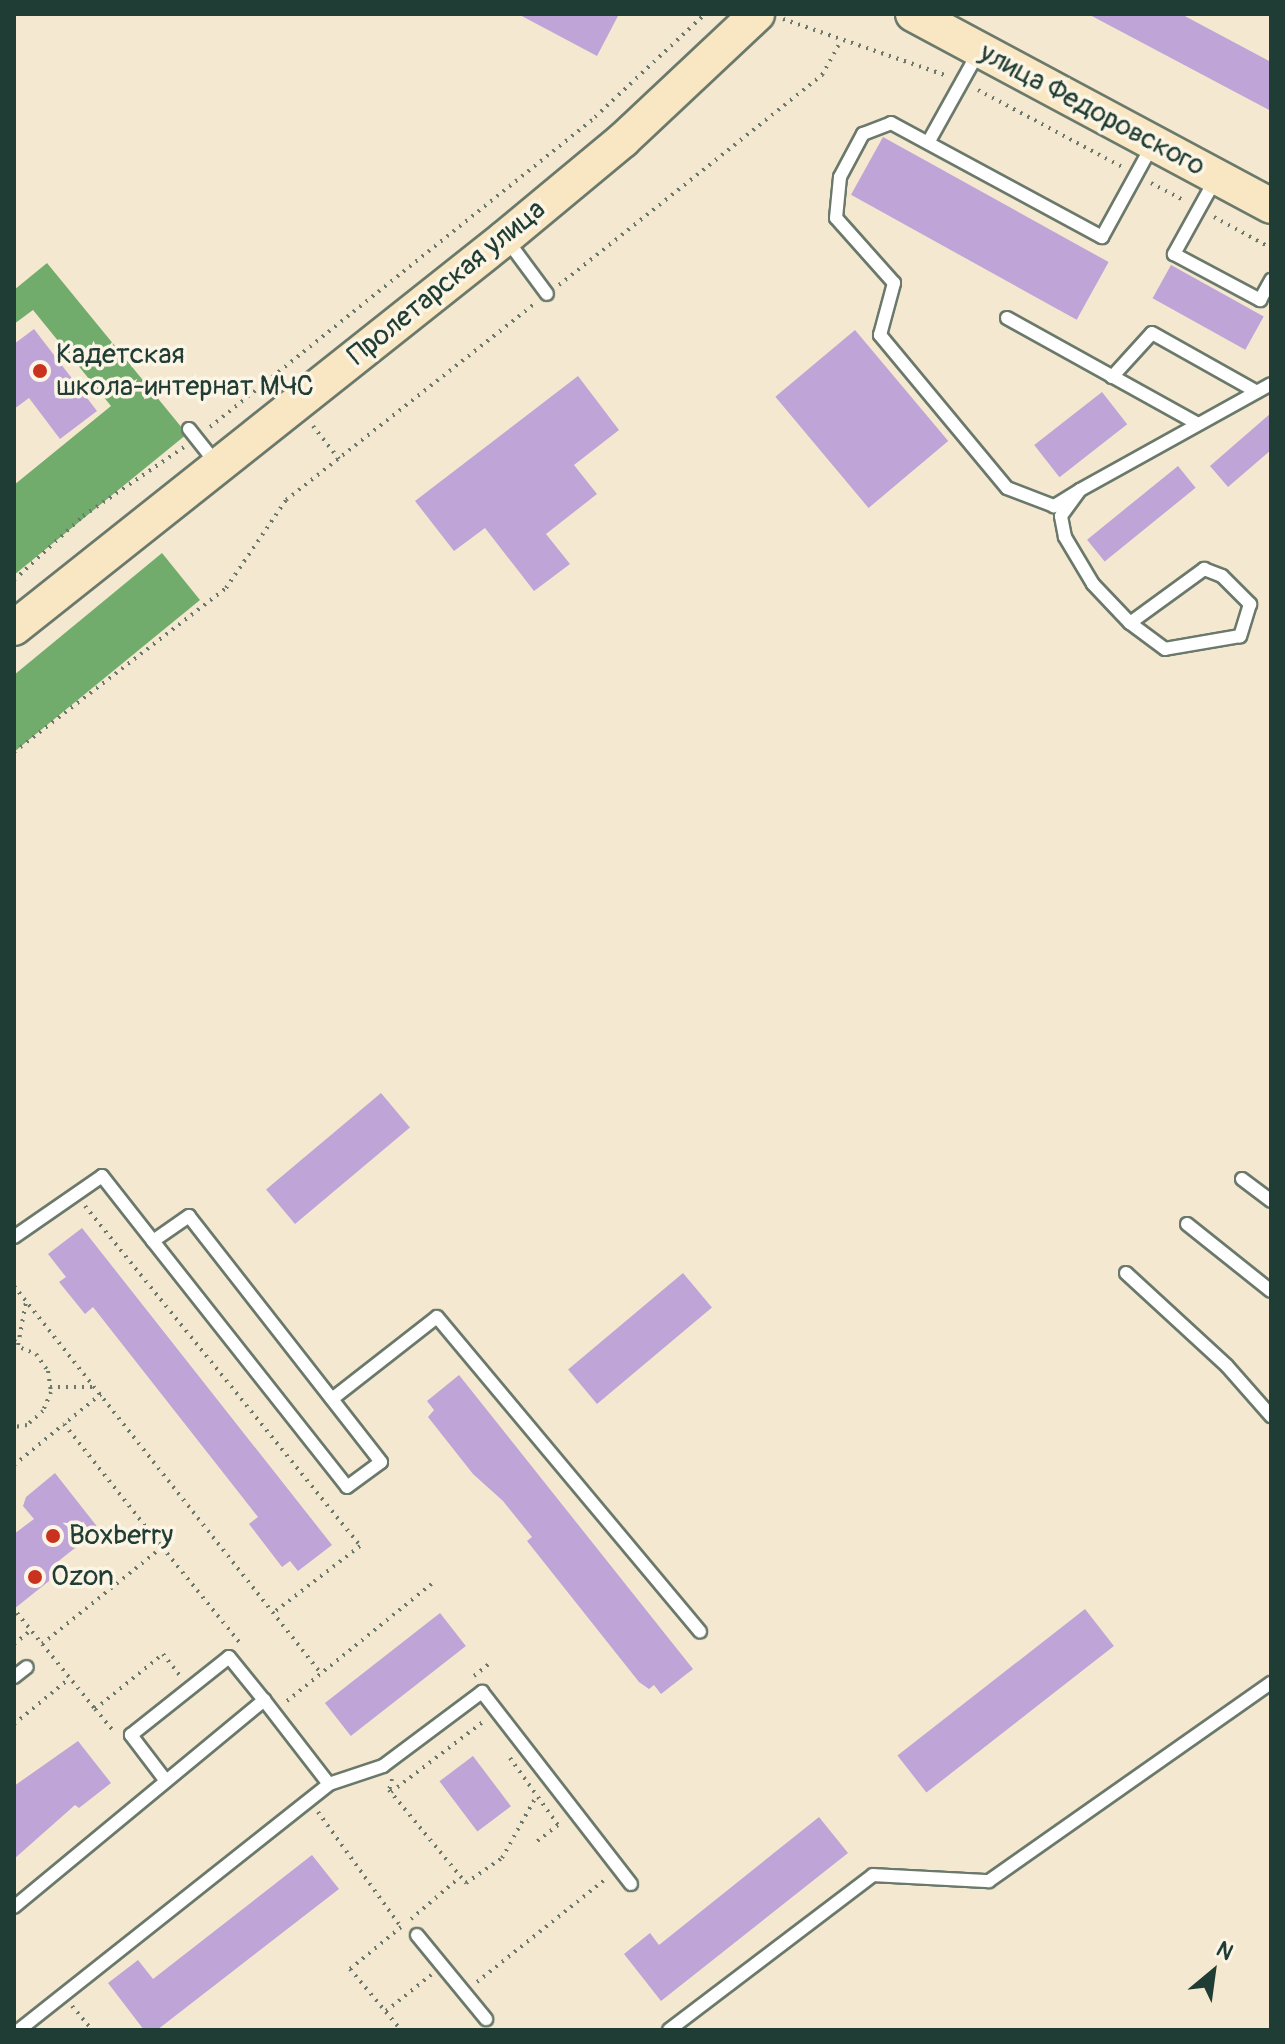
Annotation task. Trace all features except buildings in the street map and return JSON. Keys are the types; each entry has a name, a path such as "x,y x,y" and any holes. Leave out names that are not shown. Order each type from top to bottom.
{"street":[{"name":"Пролетарская улица","path":"14,628 505,238 623,140 757,14"},
{"name":"улица Федоровского","path":"913,14 1271,206"}],"lane":[{"path":"929,141 980,50"},
{"path":"1153,143 1102,237 929,141 891,123 875,125 863,134 840,177 836,218 894,283 880,335 1007,488 1054,506 1271,384"},
{"path":"1216,177 1174,254 1260,300 1271,280"},
{"path":"505,238 547,294"},
{"path":"1007,318 1198,424"},
{"path":"1112,377 1152,333 1257,392"},
{"path":"192,433 218,465"},
{"path":"1080,490 1061,516 1065,537 1093,584 1130,623 1165,649 1205,645 1240,636 1250,604 1222,576 1204,569 1130,623"},
{"path":"14,1237 102,1176 153,1241 347,1487 381,1462 189,1216 153,1241"},
{"path":"1242,1179 1271,1201"},
{"path":"1187,1224 1271,1291"},
{"path":"1126,1273 1227,1366 1271,1416"},
{"path":"332,1399 437,1317 700,1632"},
{"path":"166,1781 131,1735 229,1657 329,1784"},
{"path":"14,1677 27,1667"},
{"path":"669,2030 873,1875 989,1881 1271,1683"},
{"path":"19,2030 329,1784 383,1766 482,1692 631,1884"},
{"path":"14,1907 264,1700"},
{"path":"417,1935 486,2019"}],"path":[{"path":"14,580 83,516 595,117 705,14"},
{"path":"774,14 841,41 962,81 1271,248"},
{"path":"14,752 226,588 286,500 822,75 841,41"},
{"path":"71,1211 82,1202 360,1546 273,1613"},
{"path":"14,1286 321,1673"},
{"path":"14,1427 27,1425 43,1411 50,1387 48,1371 36,1354 15,1343 26,1301"},
{"path":"50,1387 95,1387"},
{"path":"14,1465 101,1394"},
{"path":"64,1424 248,1653"},
{"path":"42,1644 162,1547"},
{"path":"287,1701 434,1582"},
{"path":"17,1613 121,1741"},
{"path":"14,1644 31,1630"},
{"path":"95,1709 163,1654 190,1688"},
{"path":"467,1682 491,1662"},
{"path":"14,1724 70,1678"},
{"path":"277,1689 295,1711"},
{"path":"391,1792 486,1719 495,1731"},
{"path":"504,1743 513,1755 507,1760 558,1825 536,1842"},
{"path":"396,1756 391,1792 460,1877 471,1883 502,1858 536,1797"},
{"path":"309,1800 401,1927"},
{"path":"464,1993 619,1869"},
{"path":"401,2030 350,1969 460,1877"},
{"path":"386,2011 442,1966"},
{"path":"63,1995 92,2030"}],"green space":[{"path":"47,263 187,434 14,575 14,485 111,406 33,310 14,324 14,290"},
{"path":"162,553 200,600 14,752 14,675"}],"place":[{"name":"Кадетская школа-интернат МЧС","path":"40,371"},
{"name":"Boxberry","path":"53,1536"},
{"name":"Ozon","path":"35,1577"}]}
